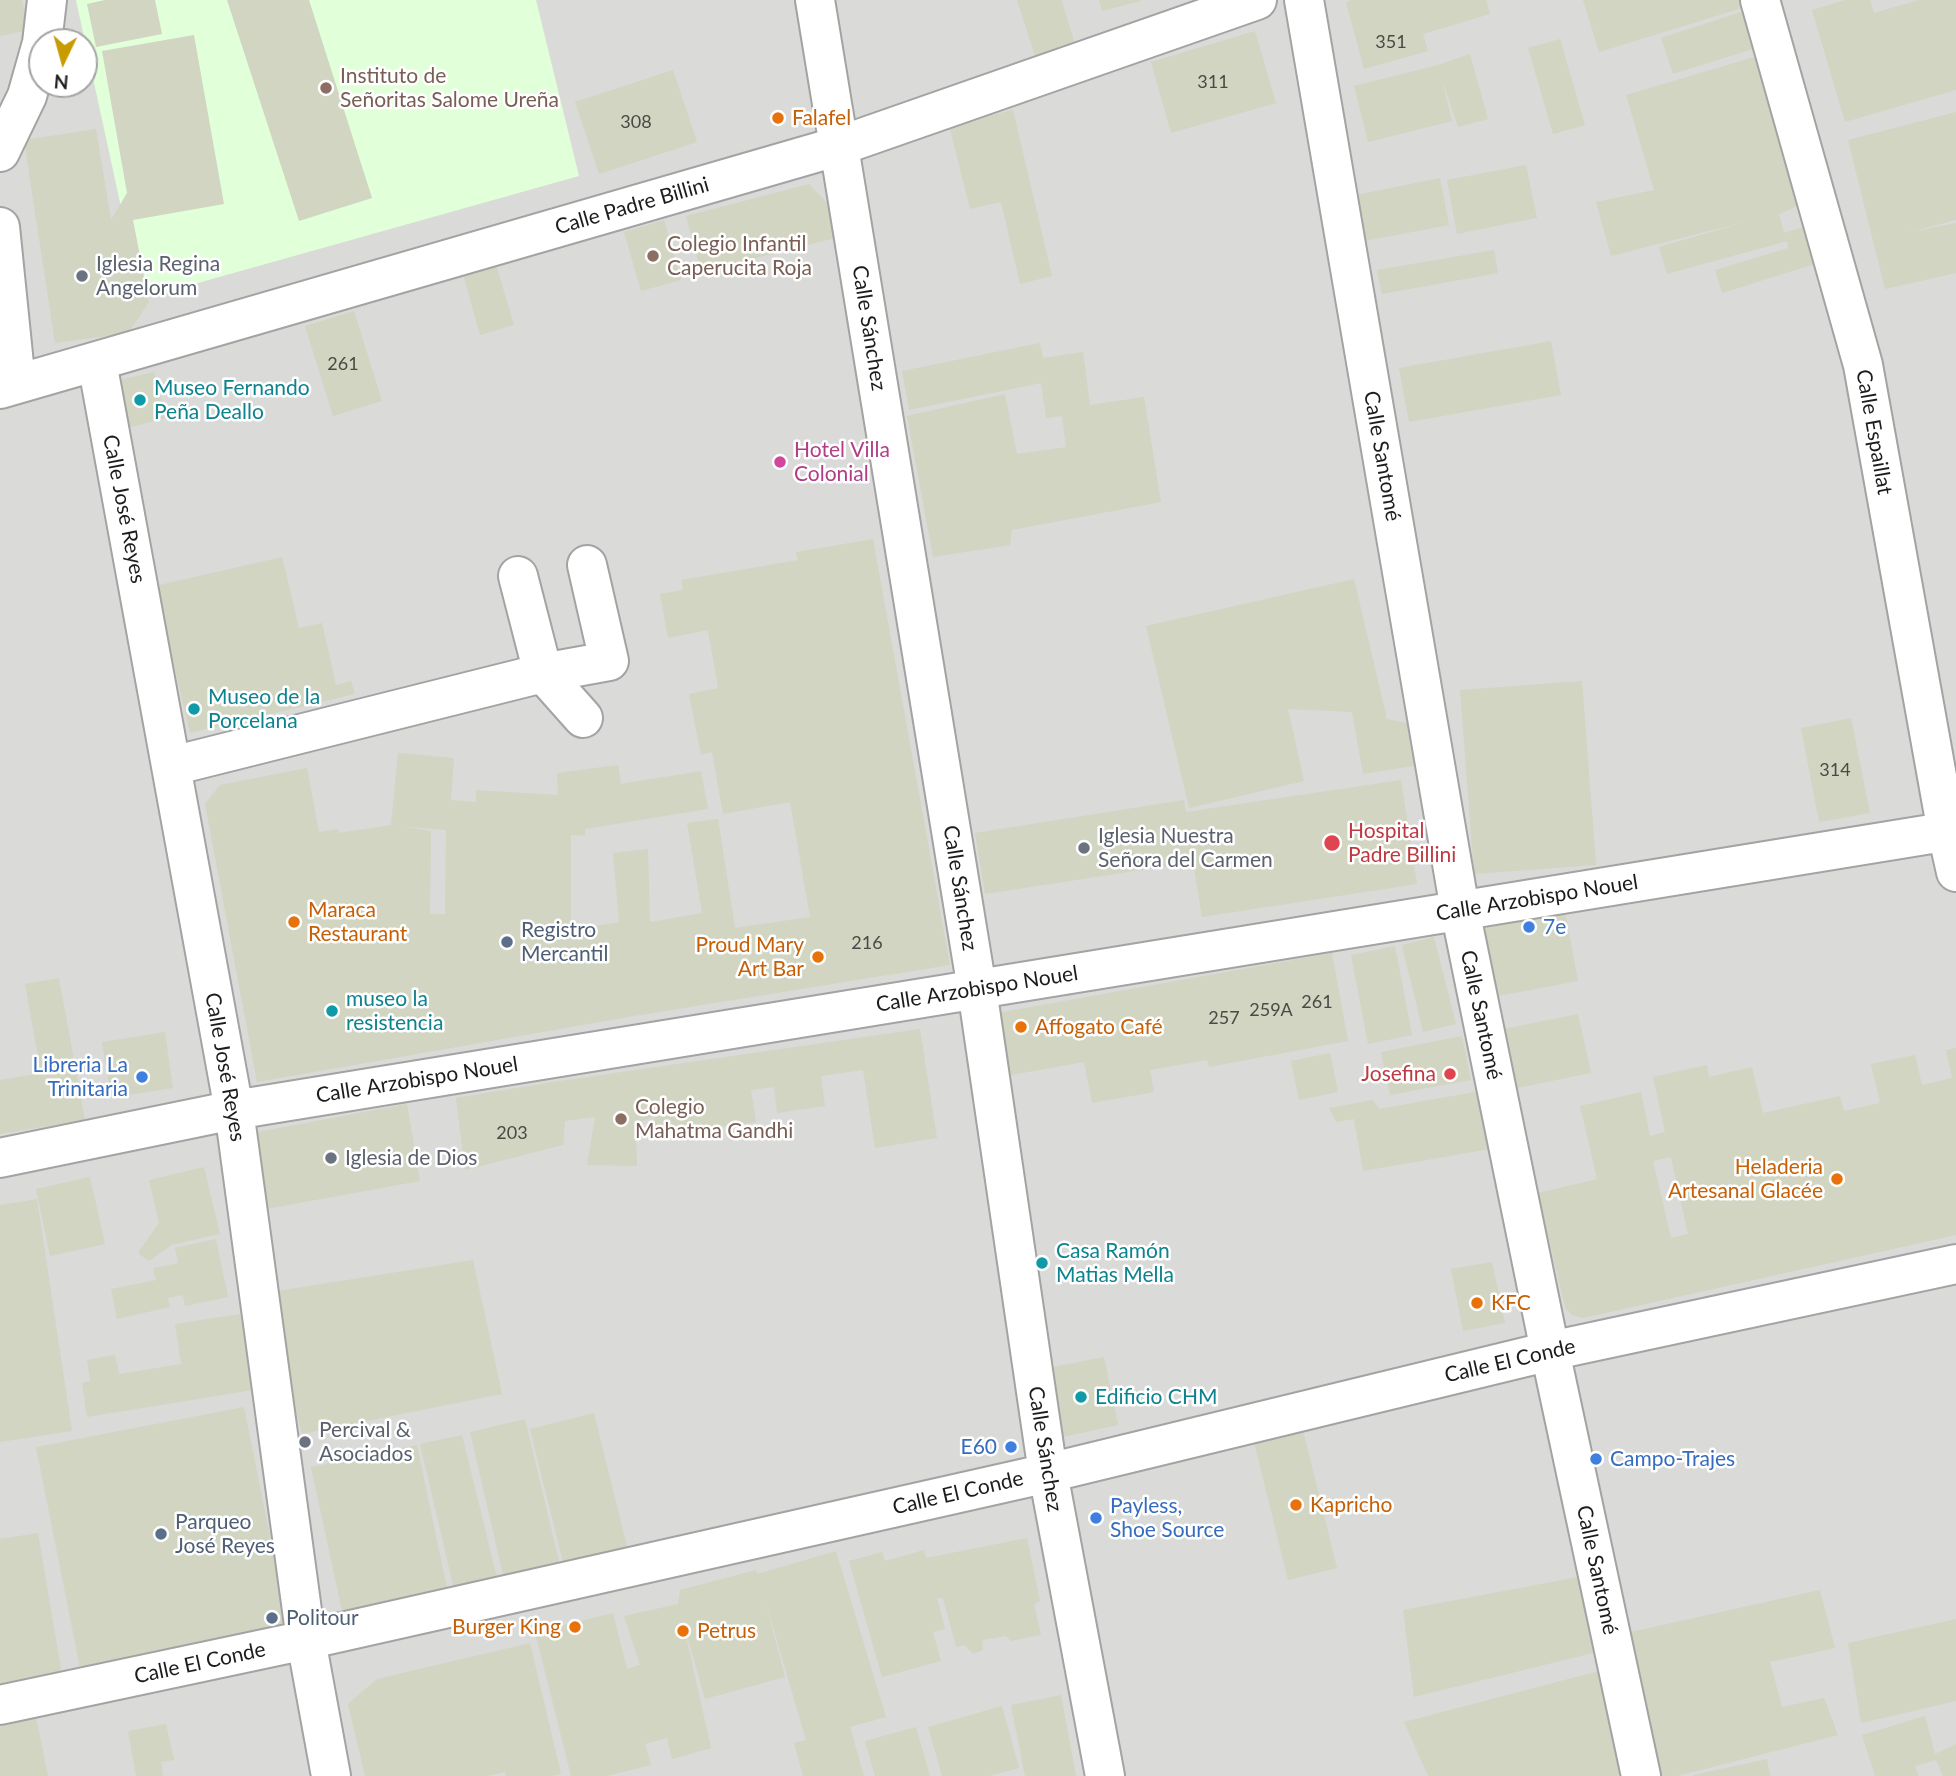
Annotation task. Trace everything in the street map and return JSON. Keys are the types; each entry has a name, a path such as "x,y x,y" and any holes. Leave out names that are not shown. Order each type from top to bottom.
{"street":[{"path":"0,152 27,96 42,43 47,0"},
{"name":"Calle Sánchez","path":"815,0 977,989 1048,1473 1105,1776"},
{"name":"Calle Padre Billini","path":"8,386 839,146 1257,0"},
{"name":"Calle Santomé","path":"1304,0 1460,910 1641,1776"},
{"name":"Calle Espaillat","path":"1760,0 1863,365 1951,831 1956,872"},
{"path":"0,227 8,386"},
{"name":"Calle José Reyes","path":"97,362 234,1110 306,1640 331,1776"},
{"path":"172,766 543,673 610,662 587,565"},
{"path":"518,576 543,673 583,718"},
{"name":"Calle Arzobispo Nouel","path":"0,1158 234,1110 1951,831"},
{"name":"Calle El Conde","path":"0,1706 1048,1473 1550,1350 1956,1264"}],"shaded area":[{"path":"0,0 1956,0 1956,1776 0,1776"},
{"name":"Instituto de Señoritas Salome Ureña","path":"76,0 536,0 579,176 141,299 97,98 98,28 82,28"}],"building":[{"path":"0,0 22,0 28,30 0,36"},
{"path":"105,0 155,0 162,34 98,47 98,28 92,28 87,4"},
{"path":"227,0 309,0 372,198 299,221"},
{"path":"1017,0 1063,0 1075,44 1035,56"},
{"path":"1099,0 1141,0 1141,1 1102,11"},
{"path":"1486,0 1490,14 1423,34 1428,51 1364,69 1346,2"},
{"path":"1583,0 1754,0 1755,4 1599,52"},
{"path":"1846,0 1870,0 1874,13 1919,0 1956,0 1956,90 1845,122 1812,10"},
{"path":"1753,8 1762,46 1673,74 1661,38"},
{"path":"1255,31 1276,103 1171,133 1151,62"},
{"path":"194,35 224,204 133,220 149,302 128,333 55,343 24,140 96,129 111,220 127,193 102,51"},
{"path":"1560,39 1585,125 1553,134 1528,48"},
{"path":"1470,54 1488,119 1458,127 1441,76 1452,121 1368,142 1354,86"},
{"path":"1758,56 1802,204 1779,214 1784,233 1816,223 1818,263 1722,293 1715,270 1788,248 1787,241 1667,274 1659,247 1752,220 1611,256 1596,202 1654,190 1626,95"},
{"path":"673,70 697,142 599,174 575,102"},
{"path":"1013,110 1052,276 1020,284 1001,202 970,209 949,125"},
{"path":"1956,112 1956,220 1905,233 1956,223 1956,273 1885,289 1848,140"},
{"path":"1526,165 1537,218 1457,234 1447,180"},
{"path":"1440,178 1449,225 1365,241 1356,195"},
{"path":"809,184 832,208 839,237 701,272 686,216"},
{"name":"Colegio Infantil Caperucita Roja","path":"664,220 681,280 641,291 624,232"},
{"path":"1494,250 1498,273 1382,294 1377,270"},
{"path":"496,265 514,325 480,335 463,274"},
{"path":"354,311 382,401 333,416 305,326"},
{"path":"1551,341 1561,395 1409,422 1399,368"},
{"path":"1040,343 1043,358 1083,352 1090,405 1144,397 1161,502 1012,530 1010,545 933,557 907,416 1005,394 1017,454 1066,447 1062,416 1046,418 1041,383 909,410 902,371"},
{"name":"Museo Fernando Peña Deallo","path":"154,372 166,418 127,428 115,381"},
{"path":"873,539 950,965 634,1016 257,1082 205,804 220,785 307,768 319,832 339,829 339,833 391,825 398,753 454,758 451,800 476,802 476,790 558,795 557,773 618,765 621,784 701,771 708,809 585,829 585,836 571,835 571,930 619,922 613,853 648,849 650,922 702,913 687,823 718,819 735,928 810,917 790,802 723,814 712,752 701,755 689,694 718,688 708,630 668,638 660,594 683,590 681,580 798,560 796,552","holes":["400,826 446,830 445,914 430,914 431,831"]},
{"path":"282,557 299,628 322,623 336,685 351,681 355,694 190,733 155,586"},
{"path":"1354,579 1387,719 1411,724 1419,765 1363,774 1352,712 1288,709 1304,781 1189,808 1146,626"},
{"path":"1582,681 1596,865 1474,874 1460,690"},
{"path":"1851,718 1870,813 1819,822 1801,728"},
{"path":"1401,780 1417,884 1202,917 1193,862 985,894 975,833 1184,800 1186,812"},
{"path":"1565,912 1578,981 1498,996 1485,928"},
{"path":"1434,937 1456,1024 1423,1032 1402,945"},
{"path":"1395,946 1412,1035 1368,1044 1351,955"},
{"path":"1332,953 1348,1041 1209,1067 1207,1060 1150,1070 1154,1092 1092,1103 1084,1062 1000,1077 997,1013"},
{"path":"59,978 85,1120 0,1134 0,1080 41,1073 25,984"},
{"path":"1578,1014 1591,1073 1517,1088 1504,1029"},
{"path":"920,1029 937,1138 875,1148 863,1070 821,1076 825,1106 777,1113 774,1087 751,1090 756,1122 656,1136 654,1117 635,1123 637,1166 587,1165 595,1117 565,1121 563,1145 465,1170 456,1098"},
{"path":"165,1032 173,1088 111,1098 102,1042"},
{"path":"1462,1036 1471,1080 1390,1095 1381,1052"},
{"path":"1956,1048 1956,1235 1583,1318 1572,1315 1565,1307 1538,1193 1597,1179 1580,1106 1641,1092 1650,1136 1665,1132 1653,1077 1707,1065 1709,1077 1752,1067 1763,1113 1840,1096 1844,1111 1880,1103 1871,1064 1915,1055 1922,1085 1952,1078 1946,1050","holes":["1671,1157 1688,1234 1671,1238 1653,1161"]},
{"path":"1330,1053 1338,1092 1299,1100 1291,1061"},
{"path":"1486,1090 1496,1148 1363,1171 1354,1119 1336,1122 1329,1108 1373,1100 1379,1109"},
{"name":"Iglesia de Dios","path":"407,1104 420,1181 255,1211 241,1135"},
{"path":"204,1167 220,1234 171,1245 149,1261 138,1253 159,1223 149,1180"},
{"path":"90,1177 105,1244 50,1256 36,1189"},
{"path":"37,1199 72,1431 0,1442 0,1205"},
{"path":"216,1239 228,1297 185,1306 183,1295 168,1298 170,1307 117,1319 111,1289 156,1280 153,1268 178,1263 175,1248"},
{"path":"473,1260 502,1394 302,1434 265,1293"},
{"path":"1492,1262 1505,1323 1463,1331 1451,1269"},
{"path":"240,1314 253,1390 87,1417 82,1383 90,1381 87,1360 115,1355 119,1374 181,1364 175,1324"},
{"name":"Edificio CHM","path":"1104,1357 1118,1425 1058,1438 1043,1369"},
{"name":"Parqueo José Reyes","path":"244,1407 289,1631 81,1673 36,1447"},
{"path":"594,1413 627,1547 563,1562 530,1429"},
{"path":"525,1419 561,1570 505,1583 470,1432"},
{"name":"Kapricho","path":"1303,1430 1337,1568 1288,1580 1254,1442"},
{"path":"462,1435 497,1578 454,1589 420,1444"},
{"path":"417,1445 448,1593 343,1615 311,1467"},
{"path":"38,1533 63,1681 0,1691 0,1539"},
{"path":"1027,1538 1040,1601 1034,1604 1041,1635 1011,1641 1006,1636 982,1640 983,1650 973,1654 965,1645 956,1647 943,1598 937,1598 945,1629 933,1632 941,1661 882,1677 849,1561 882,1552 885,1561 924,1550 926,1558"},
{"path":"836,1551 886,1717 850,1727 864,1776 803,1776 794,1743 806,1740 764,1596 785,1677 705,1699 682,1618 711,1748 672,1759 667,1738 645,1744 651,1765 607,1776 571,1776 535,1632 613,1613 627,1669 640,1665 624,1616 678,1604 680,1590 756,1570 757,1574"},
{"path":"1578,1577 1597,1652 1414,1697 1403,1610"},
{"path":"1820,1590 1835,1648 1770,1662 1782,1707 1824,1698 1838,1735 1677,1776 1652,1776 1622,1634"},
{"path":"1956,1619 1956,1701 1861,1723 1848,1643"},
{"path":"530,1643 561,1774 506,1776 505,1772 486,1776 365,1776 348,1704 377,1679"},
{"path":"1599,1671 1629,1773 1617,1776 1428,1776 1404,1722"},
{"path":"1061,1695 1076,1776 1025,1776 1011,1705"},
{"path":"1002,1706 1019,1768 989,1776 942,1776 928,1727"},
{"path":"1925,1716 1935,1754 1956,1744 1956,1776 1943,1776 1936,1760 1915,1766 1919,1776 1875,1776 1862,1735"},
{"path":"36,1717 48,1776 0,1776 0,1727"},
{"path":"166,1724 174,1760 161,1762 163,1776 136,1776 128,1731"},
{"path":"916,1727 930,1776 875,1776 865,1741"},
{"path":"1767,1759 1770,1776 1694,1776 1694,1775"}],"place":[{"name":"Instituto de Señoritas Salome Ureña","path":"326,88"},
{"name":"Falafel","path":"778,118"},
{"name":"Colegio Infantil Caperucita Roja","path":"653,256"},
{"name":"Iglesia Regina Angelorum","path":"82,276"},
{"name":"Museo Fernando Peña Deallo","path":"140,400"},
{"name":"Hotel Villa Colonial","path":"780,462"},
{"name":"Museo de la Porcelana","path":"194,709"},
{"name":"Hospital Padre Billini","path":"1332,843"},
{"name":"Iglesia Nuestra Señora del Carmen","path":"1084,848"},
{"name":"Maraca Restaurant","path":"294,922"},
{"name":"7e","path":"1529,927"},
{"name":"Registro Mercantil","path":"507,942"},
{"name":"Proud Mary Art Bar","path":"818,957"},
{"name":"museo la resistencia","path":"332,1011"},
{"name":"Affogato Café","path":"1021,1027"},
{"name":"Josefina","path":"1450,1074"},
{"name":"Libreria La Trinitaria","path":"142,1077"},
{"name":"Colegio Mahatma Gandhi","path":"621,1119"},
{"name":"Iglesia de Dios","path":"331,1158"},
{"name":"Heladeria Artesanal Glacée","path":"1837,1179"},
{"name":"Casa Ramón Matias Mella","path":"1042,1263"},
{"name":"KFC","path":"1477,1303"},
{"name":"Edificio CHM","path":"1081,1397"},
{"name":"Percival & Asociados","path":"305,1442"},
{"name":"E60","path":"1011,1447"},
{"name":"Campo-Trajes","path":"1596,1459"},
{"name":"Kapricho","path":"1296,1505"},
{"name":"Payless, Shoe Source","path":"1096,1518"},
{"name":"Parqueo José Reyes","path":"161,1534"},
{"name":"Politour","path":"272,1618"},
{"name":"Burger King","path":"575,1627"},
{"name":"Petrus","path":"683,1631"}]}
